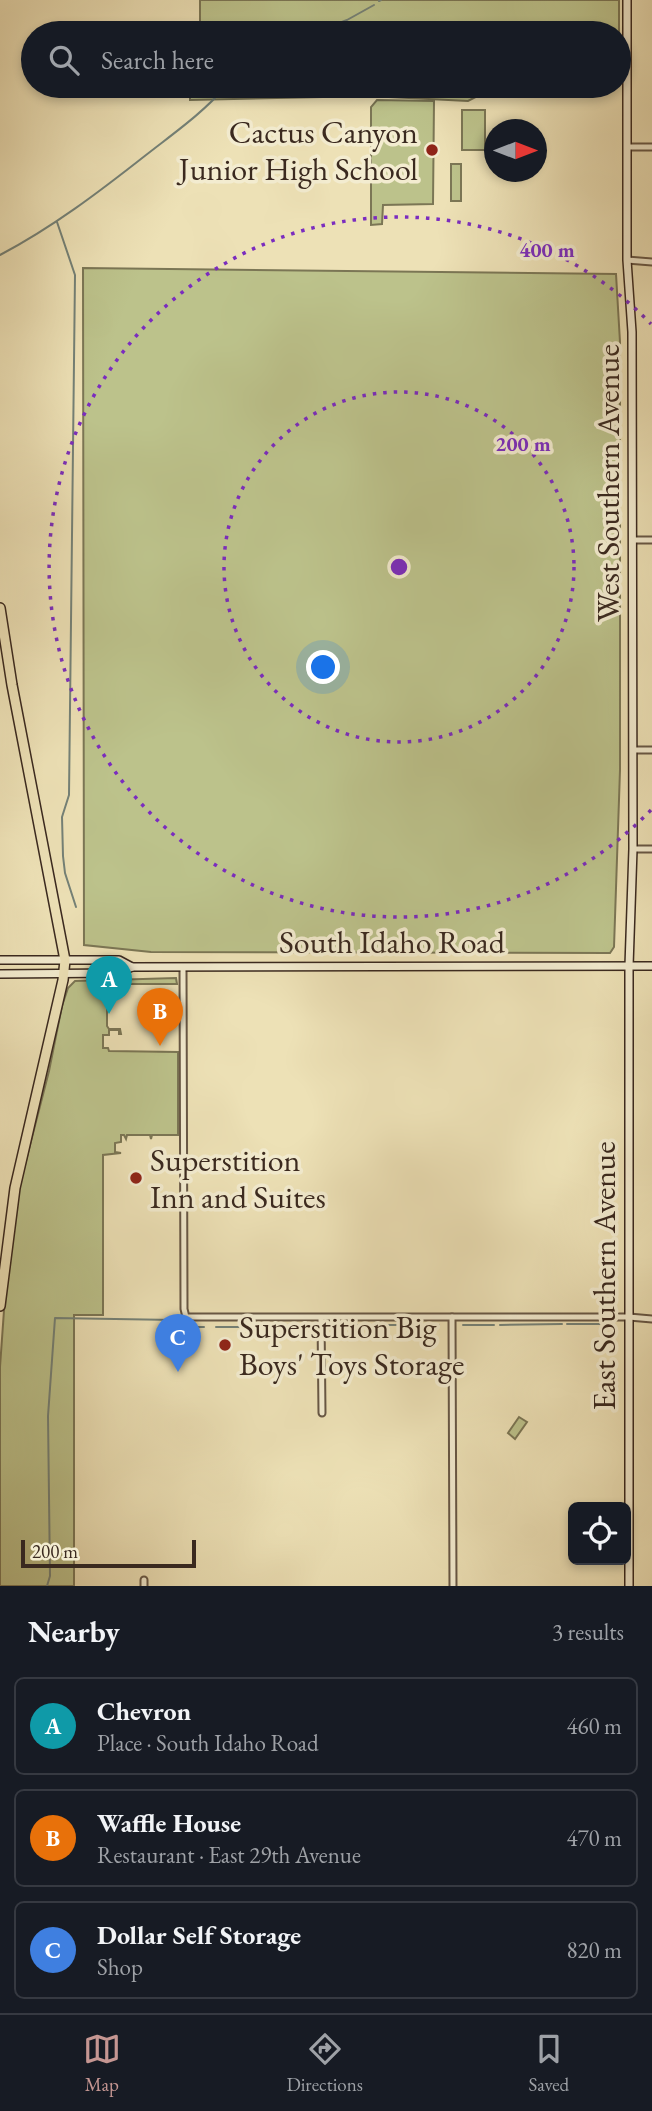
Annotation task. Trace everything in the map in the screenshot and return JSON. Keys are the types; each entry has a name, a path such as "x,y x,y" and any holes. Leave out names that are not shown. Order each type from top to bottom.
{"highway":[{"path":"0,608 12,685 65,960 15,1188 0,1306"}],"main road":[{"name":"West Southern Avenue","path":"627,0 627,21"},
{"name":"West Southern Avenue","path":"627,98 627,260 632,332 633,540 633,849 629,966"},
{"name":"South Idaho Road","path":"0,960 119,960 132,967"},
{"name":"East Southern Avenue","path":"629,966 629,1586"},
{"name":"South Idaho Road","path":"0,974 119,973 132,967 652,966"}],"street":[{"path":"627,147 652,147"},
{"path":"627,260 652,262"},
{"path":"633,540 652,540"},
{"path":"633,750 652,750"},
{"path":"633,849 652,849"},
{"path":"183,967 186,1317 652,1319"},
{"path":"452,1317 453,1586"},
{"path":"321,1318 322,1413"}],"green space":[{"path":"200,0 619,0 619,21 200,21"},
{"path":"190,98 280,98 190,100"},
{"path":"409,98 474,98 468,101"},
{"path":"377,100 434,101 433,204 383,205 382,224 371,225 371,107"},
{"path":"462,110 485,110 484,150 462,150"},
{"path":"451,164 461,164 461,201 451,201"},
{"path":"83,268 616,274 620,342 620,770 614,947 610,953 151,952 84,945"},
{"path":"176,978 177,984 129,984 114,988 112,986 107,991 107,1026 109,1029 120,1029 121,1034 119,1030 109,1030 109,1035 103,1035 103,1048 108,1048 109,1051 178,1052 178,1135 152,1135 151,1139 150,1135 127,1135 126,1139 121,1135 121,1142 115,1143 115,1152 121,1153 103,1155 103,1315 74,1315 74,1586 0,1586 0,1367 7,1268 19,1188 49,1071 62,1006 68,988 75,981"},
{"path":"519,1417 527,1422 515,1439 508,1433"}],"waterway":[{"path":"344,21 374,5"},
{"path":"0,255 57,221 111,182 215,98"},
{"path":"57,222 75,275 69,795 62,817 65,873 76,907"},
{"path":"47,1586 50,1576 48,1416 55,1318 175,1320"},
{"path":"500,1325 562,1324"},
{"path":"567,1324 607,1324"},
{"path":"255,1327 316,1325"},
{"path":"326,1325 439,1325"},
{"path":"463,1325 494,1325"},
{"path":"190,1327 204,1327"},
{"path":"216,1327 243,1327"}],"place":[{"name":"Cactus Canyon Junior High School","path":"432,150"},
{"name":"Chevron","path":"109,1014"},
{"name":"Waffle House","path":"160,1046"},
{"name":"Superstition Inn and Suites","path":"136,1178"},
{"name":"Superstition Big Boys' Toys Storage","path":"225,1345"},
{"name":"Dollar Self Storage","path":"178,1372"}]}
